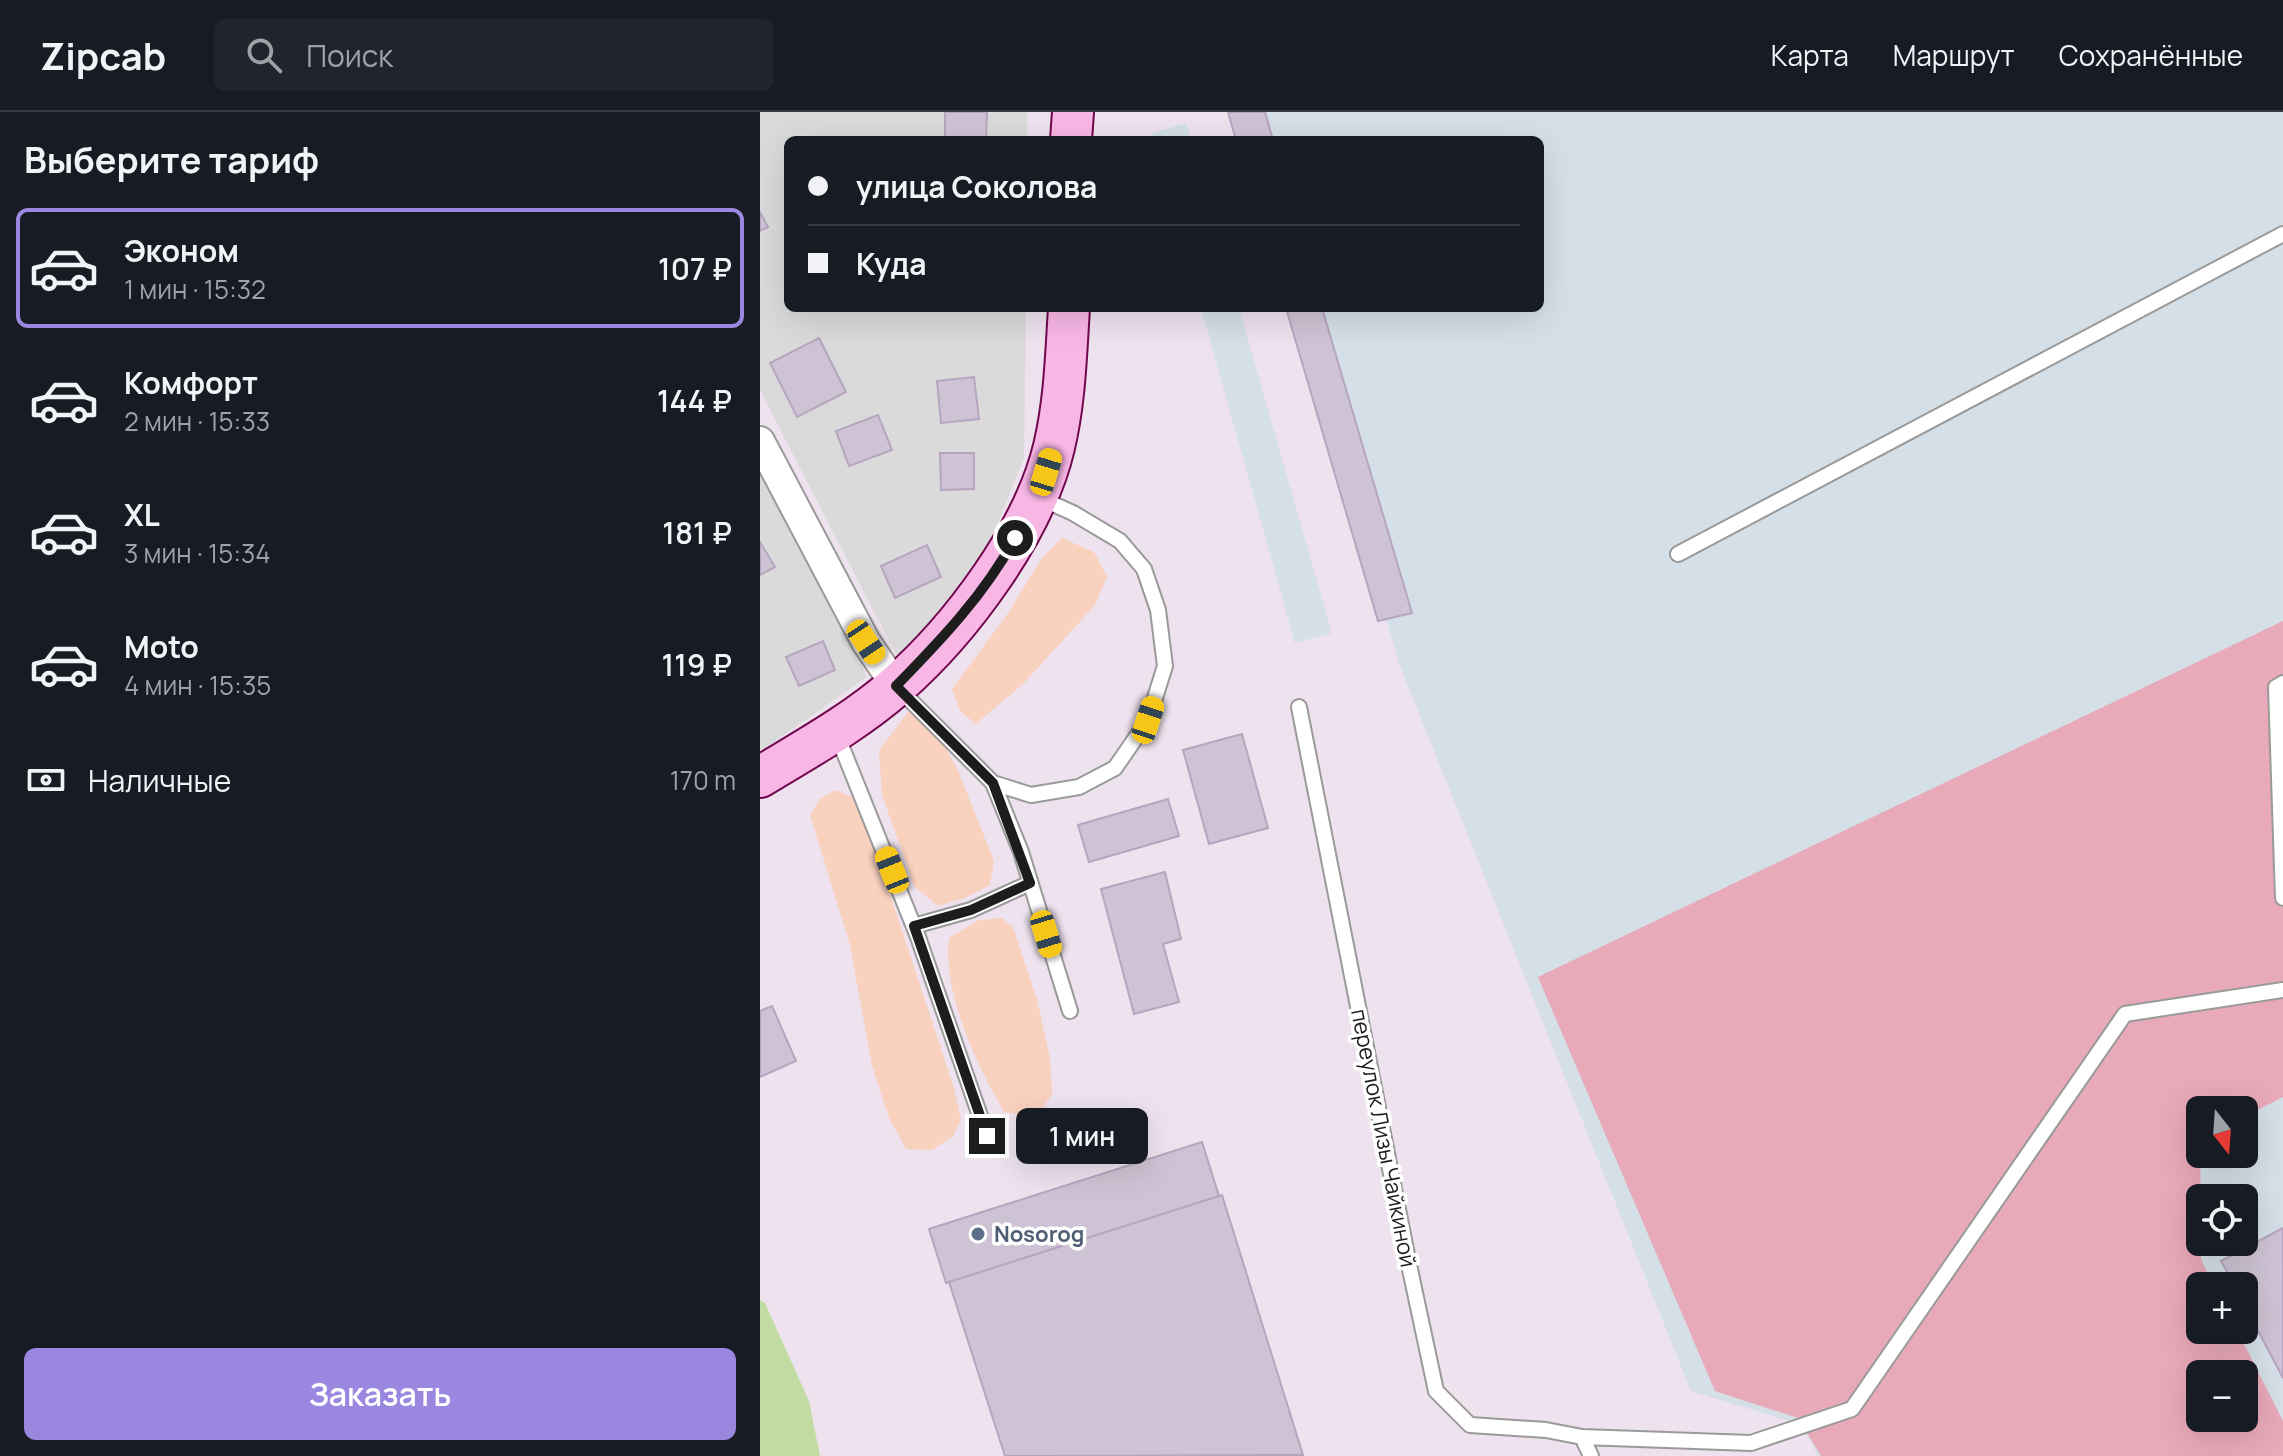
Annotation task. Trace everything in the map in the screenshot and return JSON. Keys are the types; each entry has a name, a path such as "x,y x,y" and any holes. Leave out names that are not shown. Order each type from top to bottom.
{"main road":[{"path":"1071,136 1073,112"},
{"path":"760,777 836,731 896,686 947,633 1004,559 1039,497 1054,446 1069,312"}],"street":[{"path":"760,441 866,642 896,686"}],"lane":[{"path":"1678,554 2283,234"},
{"path":"993,783 1031,795 1079,787 1115,768 1148,720 1165,666 1158,610 1144,569 1120,541 1039,497"},
{"path":"2283,683 2276,687 2283,898"},
{"path":"896,686 993,783 1030,883 1070,1011"},
{"name":"переулок Лизы Чайкиной","path":"1299,707 1436,1391 1470,1425 1546,1430 1582,1437 1751,1443 1852,1409 2125,1014 2283,990"},
{"path":"836,731 914,926 987,1136"},
{"path":"914,926 971,910 1030,883"},
{"path":"1582,1437 1591,1456"}],"shaded area":[{"path":"760,112 1027,112 1027,136 784,136 784,312 1026,312 1024,458 990,543 901,664 760,390"},
{"path":"1237,112 2283,112 2283,1456 1818,1456 1802,1425 1691,1391 1400,666 1296,312 1544,312 1544,136 1244,136"},
{"path":"1186,123 1190,136 1153,136 1152,133"},
{"path":"1202,312 1240,312 1332,633 1295,643"},
{"path":"760,472 867,677 760,752"},
{"path":"1062,538 1094,552 1107,577 1095,605 1024,683 976,724 960,711 952,689 1006,616 1043,557"},
{"path":"2283,621 2283,1097 2258,1110 2258,1096 2186,1096 2186,1168 2200,1168 2200,1184 2186,1184 2186,1256 2201,1256 2207,1272 2186,1272 2186,1344 2244,1344 2252,1360 2186,1360 2186,1432 2258,1432 2258,1372 2283,1421 2283,1456 1821,1456 1798,1418 1715,1391 1538,977"},
{"path":"908,712 926,713 957,768 994,861 990,885 965,898 938,906 914,886 882,795 879,751"},
{"path":"835,790 852,797 877,855 954,1088 961,1120 953,1136 932,1150 906,1149 889,1118 872,1066 850,945 810,815 820,799"},
{"path":"1002,918 1013,927 1037,1000 1050,1058 1052,1093 1043,1109 1018,1114 1004,1112 973,1050 956,1005 948,960 949,938 979,920"},
{"path":"760,1300 765,1303 809,1401 820,1456 760,1456"}],"building":[{"path":"945,112 987,112 986,136 945,136"},
{"path":"1228,112 1265,112 1272,136 1235,136"},
{"path":"760,212 768,227 760,231"},
{"path":"1287,312 1323,312 1412,613 1378,621"},
{"path":"819,338 846,392 797,417 770,363"},
{"path":"974,377 979,419 941,423 937,381"},
{"path":"878,415 892,450 849,466 836,431"},
{"path":"940,453 974,453 974,489 941,490"},
{"path":"760,542 775,567 760,575"},
{"path":"927,545 941,577 895,598 881,566"},
{"path":"823,641 835,670 799,686 786,657"},
{"path":"1242,734 1268,828 1209,844 1183,750"},
{"path":"1168,799 1179,836 1089,862 1078,825"},
{"path":"1165,872 1181,939 1163,944 1179,1002 1134,1014 1101,889"},
{"path":"772,1006 796,1061 760,1077 760,1011"},
{"path":"1202,1142 1219,1196 946,1283 929,1229"},
{"path":"1222,1195 1303,1455 1005,1456 949,1282"},
{"path":"2283,1228 2283,1378 2258,1331 2258,1272 2227,1272 2221,1261 2230,1256 2258,1256 2258,1241"}],"place":[{"name":"Nosorog","path":"978,1234"}],"route":[{"path":"987,1136 914,926 971,910 1030,883 993,783 896,686 947,633 1004,559 1015,538"}]}
